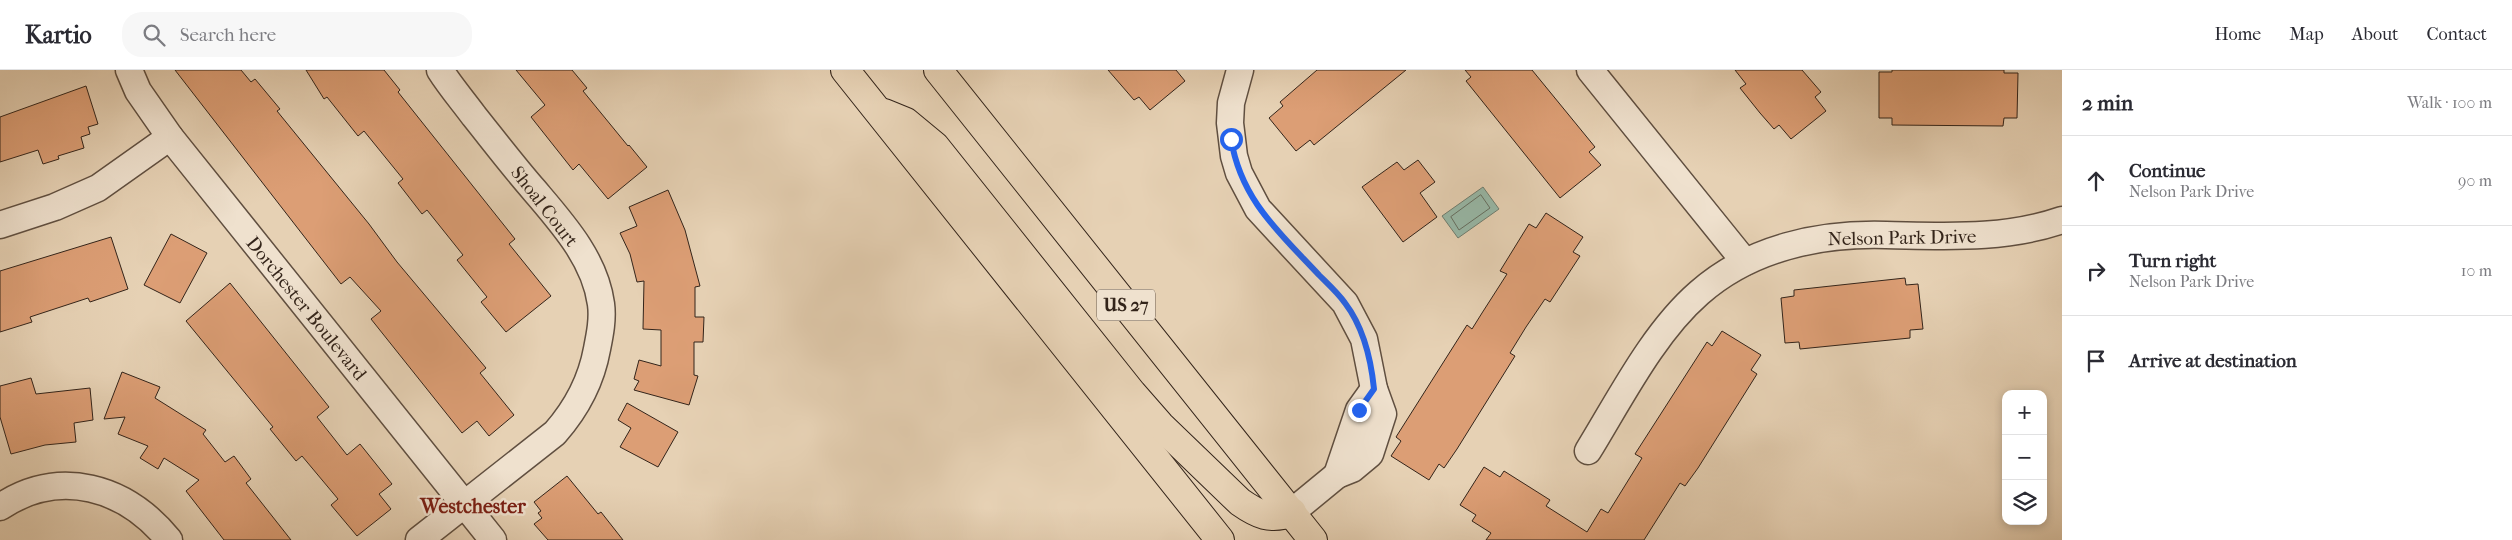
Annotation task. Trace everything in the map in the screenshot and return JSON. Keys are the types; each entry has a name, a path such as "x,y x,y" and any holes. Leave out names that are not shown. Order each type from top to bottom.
{"highway":[{"path":"845,70 1220,540"},
{"name":"US 27","path":"938,70 1313,540"},
{"path":"878,112 906,122 935,146 1146,410 1240,502 1261,515 1282,516 1292,512"}],"street":[{"name":"Dorchester Boulevard","path":"129,70 138,91 170,137 493,540"},
{"name":"Shoal Court","path":"419,540 555,433 574,412 587,386 595,360 601,326 601,304 596,283 583,254 567,230 514,167 440,70"},
{"path":"1240,70 1231,103 1230,122 1234,156 1239,173 1258,209 1345,303 1364,339 1374,389 1382,414 1370,454 1352,469 1337,475 1292,512"},
{"path":"1590,70 1745,262"},
{"path":"0,225 55,207 98,188 170,137"},
{"name":"Nelson Park Drive","path":"1588,450 1671,323 1698,293 1745,262 1796,243 1832,237 1860,234 1989,236 2019,232 2062,220"},
{"path":"0,507 35,491 67,486 82,487 113,495 127,501 151,519 169,540"}],"water":[{"path":"1483,187 1499,209 1458,238 1442,216"}],"building":[{"path":"175,70 241,70 251,82 255,79 280,109 277,111 369,224 397,262 486,368 480,373 514,415 489,436 477,421 462,433 371,319 381,311 350,277 341,284"},
{"path":"306,70 384,70 400,90 398,92 515,239 509,244 551,296 506,332 481,302 487,297 457,260 463,255 427,210 422,214 398,183 403,179 364,131 358,136 327,97 324,99"},
{"path":"516,70 572,70 587,88 583,91 647,167 608,199 579,164 573,170 531,117 545,105"},
{"path":"1108,70 1176,70 1185,81 1150,110 1139,97 1134,100"},
{"path":"1317,70 1406,70 1314,145 1310,140 1296,151 1269,118 1283,106 1280,102"},
{"path":"1465,70 1532,70 1595,147 1589,152 1601,165 1560,198 1466,81 1471,77"},
{"path":"1735,70 1802,70 1821,92 1815,97 1826,111 1791,139 1779,125 1774,129 1760,113 1740,88 1746,84"},
{"path":"1892,70 2004,70 2004,73 2018,73 2017,118 2004,118 2003,126 1892,125 1892,118 1879,118 1879,72 1892,72"},
{"path":"86,86 98,124 88,127 90,134 81,137 84,148 58,156 59,159 43,164 38,150 0,162 0,117"},
{"path":"1418,160 1435,182 1420,193 1437,217 1403,242 1362,187 1397,162 1404,170"},
{"path":"668,190 685,230 700,286 695,287 695,317 704,317 703,342 694,342 694,375 698,376 689,405 634,390 639,381 634,379 639,360 661,366 661,330 643,329 644,281 637,282 630,254 620,233 637,226 629,207"},
{"path":"1546,213 1583,237 1573,252 1580,256 1550,302 1545,299 1526,327 1510,353 1515,356 1457,449 1444,468 1439,464 1429,480 1391,456 1401,441 1396,437 1467,325 1472,329 1507,274 1500,271 1529,224 1536,228"},
{"path":"171,234 207,253 180,303 144,285"},
{"path":"111,237 128,289 90,302 88,298 30,317 32,322 0,332 0,271"},
{"path":"1905,278 1906,285 1918,284 1923,329 1910,330 1910,338 1800,349 1799,342 1785,343 1781,298 1794,296 1794,290"},
{"path":"230,283 329,407 317,417 347,455 360,444 392,484 379,494 391,509 357,536 331,505 338,499 302,456 296,461 270,429 273,427 186,321"},
{"path":"1722,331 1761,355 1751,370 1757,374 1698,468 1685,486 1680,483 1644,540 1486,540 1491,533 1472,521 1476,515 1460,505 1484,467 1500,477 1504,471 1550,500 1546,506 1587,532 1601,509 1608,513 1642,458 1635,454 1707,342 1712,346"},
{"path":"122,372 160,387 155,398 206,430 203,434 225,462 234,456 251,479 246,483 291,540 224,540 186,491 199,480 164,458 158,469 140,458 148,446 118,434 125,417 104,419"},
{"path":"31,378 36,394 90,388 93,420 74,423 76,442 45,445 11,454 0,417 0,386"},
{"path":"627,403 678,432 658,467 620,447 631,428 618,420"},
{"path":"567,476 598,514 601,512 623,540 548,540 534,524 542,518 538,513 541,511 534,502"}],"district":[{"name":"Westchester","path":"473,506"}],"route":[{"path":"1231,139 1239,173 1258,209 1345,303 1356,321 1369,356 1374,389 1359,410"}]}
